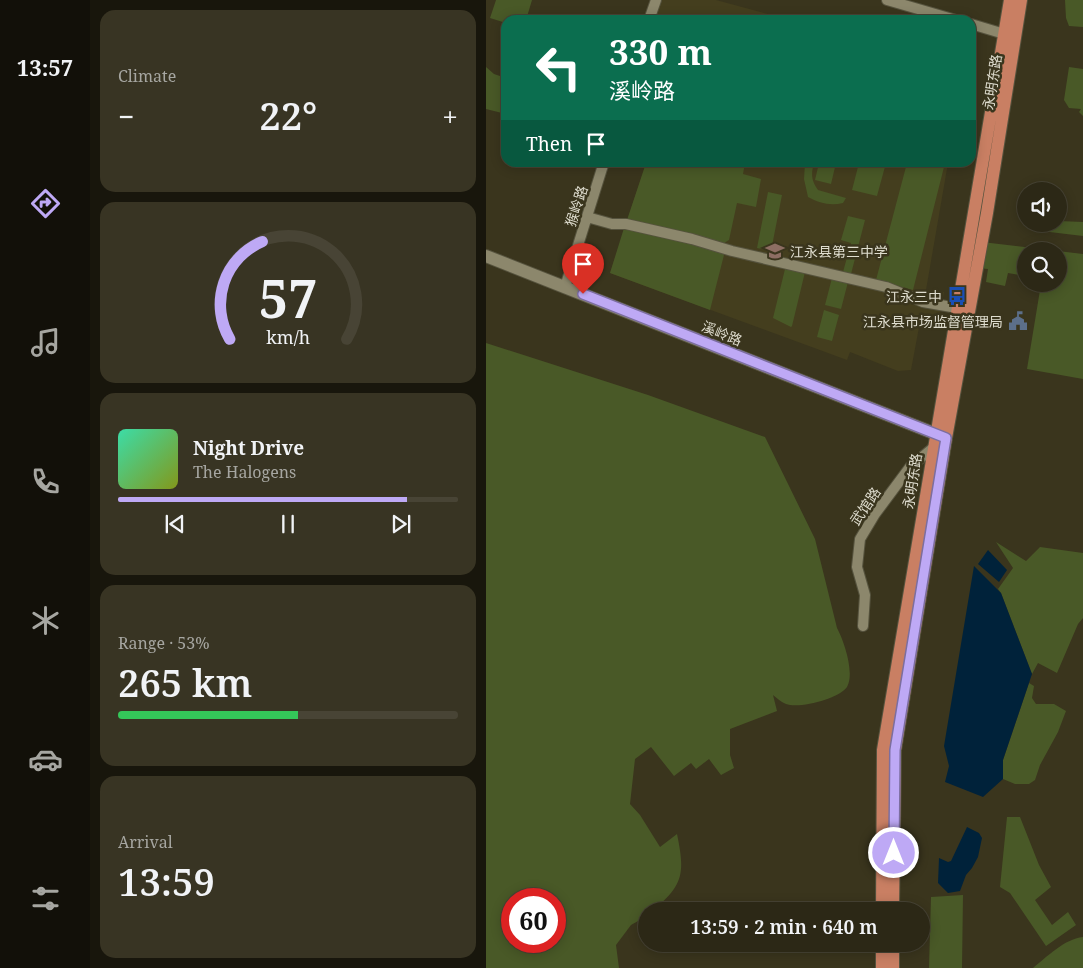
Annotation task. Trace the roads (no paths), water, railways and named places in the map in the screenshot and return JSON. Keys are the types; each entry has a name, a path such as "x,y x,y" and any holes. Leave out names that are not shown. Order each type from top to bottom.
{"main road":[{"name":"永明东路","path":"1010,0 1010,36"},
{"name":"永明东路","path":"894,902 895,750 941,436 1010,36 1021,0"},
{"name":"永明东路","path":"882,902 883,750 933,448 941,436"},
{"path":"882,952 882,968"},
{"path":"893,952 893,968"}],"street":[{"path":"652,15 656,0"},
{"path":"887,0 939,15"},
{"path":"976,26 1010,36"},
{"name":"猴岭路","path":"565,287 602,167"},
{"path":"587,217 612,224 626,224 692,239 732,251 886,287 923,302 963,309"},
{"name":"溪岭路","path":"486,256 941,436"},
{"name":"武馆路","path":"863,626 865,594 857,567 860,539 875,514 910,467 933,448"}],"water":[{"path":"988,550 1007,570 999,582 978,564"},
{"path":"974,566 1001,593 1032,674 1003,760 1003,779 983,797 945,782 949,766 944,746"},
{"path":"967,827 979,833 982,838 978,857 966,875 960,891 948,893 938,883 939,858 948,862 951,861"}],"place":[{"name":"江永县第三中学","path":"775,251"},
{"name":"江永三中","path":"957,296"},
{"name":"江永县市场监督管理局","path":"1018,321"}]}
